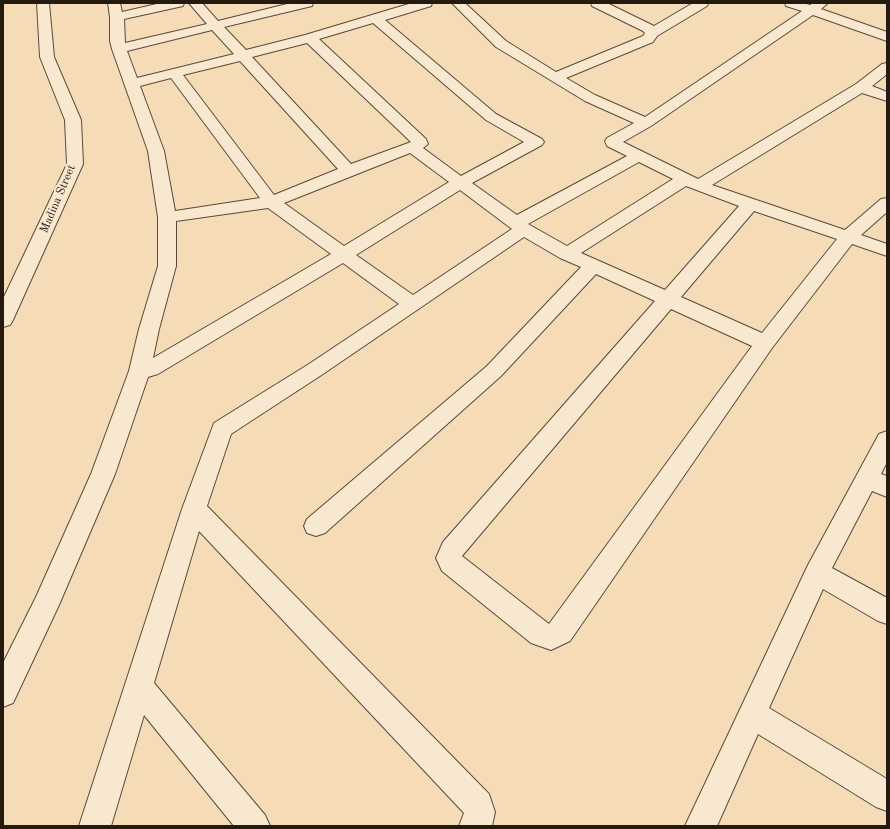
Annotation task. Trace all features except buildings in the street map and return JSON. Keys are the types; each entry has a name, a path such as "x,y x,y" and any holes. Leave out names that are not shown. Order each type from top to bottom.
{"street":[{"name":"Madina Street","path":"3,320 75,164 73,120 48,57 43,3"},
{"path":"3,693 46,605 103,474 140,371 149,328 166,266 167,217 156,152 117,42 116,10 178,3"},
{"path":"195,3 348,170"},
{"path":"119,49 308,3"},
{"path":"133,84 310,38 426,3"},
{"path":"458,3 501,44 590,98 646,123"},
{"path":"597,3 648,28 652,33"},
{"path":"555,78 648,39 652,33 702,3"},
{"path":"791,3 817,6 887,37"},
{"path":"817,6 646,123 613,141 639,156 692,182 887,250"},
{"path":"140,371 151,369 343,255 460,183 535,144 536,141 491,117 375,18"},
{"path":"167,217 271,202 348,170 419,144 420,142 310,38"},
{"path":"567,254 861,87 887,67"},
{"path":"175,74 271,202 412,304"},
{"path":"861,87 887,98"},
{"path":"411,147 520,226 567,254 765,343"},
{"path":"95,826 194,509 222,429 316,369 412,304 520,226 639,156"},
{"path":"751,203 452,550 448,558 450,563 541,634 551,637 560,632 765,343 848,237 887,203"},
{"path":"316,526 494,371 593,266"},
{"path":"701,826 816,573 877,483 887,440"},
{"path":"194,509 478,805 480,812 478,825"},
{"path":"816,573 887,612"},
{"path":"138,686 254,826"},
{"path":"752,714 887,796"}]}
